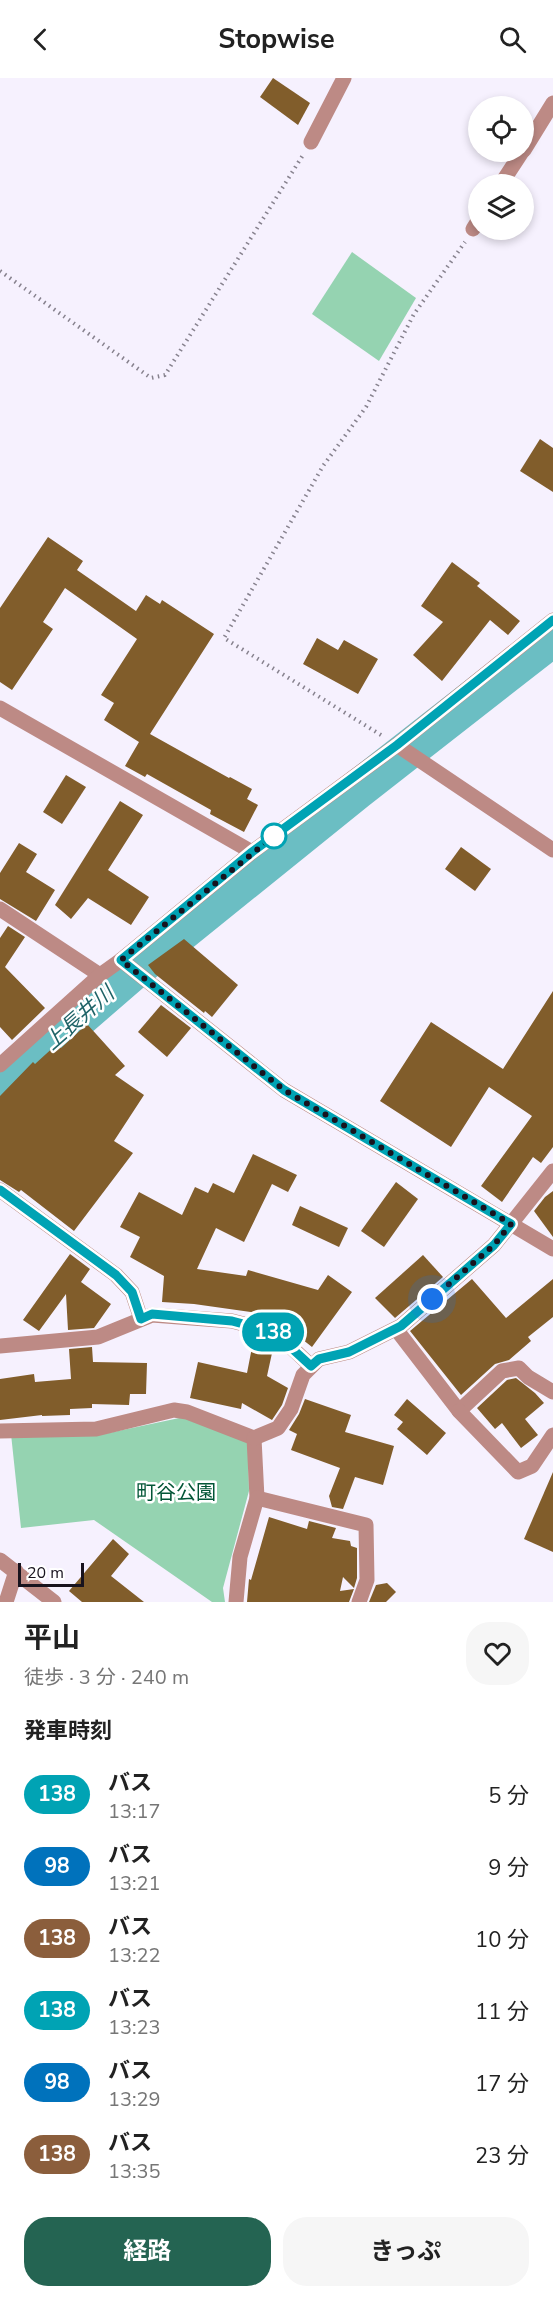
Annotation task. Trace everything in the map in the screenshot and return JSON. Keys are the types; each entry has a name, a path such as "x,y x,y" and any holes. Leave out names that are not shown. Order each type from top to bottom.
{"street":[{"path":"311,142 344,78"},
{"path":"534,133 553,103"},
{"path":"0,1065 100,975 252,852 397,745 553,620"},
{"path":"0,708 252,852"},
{"path":"397,745 553,850"},
{"path":"0,909 100,975"},
{"path":"121,960 284,1090 553,1249"},
{"path":"0,1431 96,1429 174,1410 187,1412 254,1438 278,1428 291,1409 303,1375 311,1366 319,1359 349,1352 396,1329 494,1245 553,1171"},
{"path":"0,1190 116,1275 132,1292 141,1319"},
{"path":"0,1346 98,1337 152,1314 232,1321 274,1332 311,1366"},
{"path":"396,1329 459,1410 518,1472 532,1466 553,1435"},
{"path":"459,1410 502,1371 519,1368 528,1377 553,1392"},
{"path":"236,1602 240,1557 257,1498 254,1438"},
{"path":"257,1498 366,1525 367,1580 359,1602"},
{"path":"0,1560 54,1602"},
{"path":"6,1602 16,1571"}],"path":[{"path":"0,272 151,378 165,375 311,142"},
{"path":"397,745 224,638 323,466 366,407 414,314 468,236"}],"green space":[{"path":"352,252 416,298 379,361 312,314"},
{"name":"町谷公園","path":"184,1417 248,1441 249,1491 223,1588 225,1602 212,1602 94,1520 21,1528 11,1434 99,1435"}],"building":[{"path":"273,78 310,103 298,125 260,97"},
{"path":"540,439 553,448 553,492 520,471"},
{"path":"48,537 83,561 77,570 136,611 146,595 160,604 162,600 214,634 150,734 252,789 247,799 258,805 244,832 210,814 211,810 147,774 145,777 125,766 139,742 104,720 114,703 101,695 137,639 65,588 43,622 53,629 12,690 0,682 0,608"},
{"path":"452,562 480,583 477,586 520,621 508,635 490,620 442,681 413,655 443,622 421,606"},
{"path":"317,638 338,650 344,640 378,659 358,694 303,664"},
{"path":"66,775 86,787 62,824 43,812"},
{"path":"120,801 143,815 108,870 149,897 131,925 88,898 71,919 55,905"},
{"path":"19,843 37,854 26,872 55,890 36,921 0,899 0,873"},
{"path":"461,847 491,869 475,891 445,869"},
{"path":"8,926 25,937 5,967 45,1008 12,1040 0,1027 0,938"},
{"path":"184,939 238,985 212,1017 155,974 148,965"},
{"path":"553,991 553,1147 541,1163 533,1157 502,1202 481,1186 532,1116 489,1087 451,1147 380,1101 431,1022 503,1069"},
{"path":"161,1005 191,1028 167,1057 138,1032"},
{"path":"87,1024 125,1066 115,1075 144,1095 114,1141 133,1153 74,1231 21,1190 19,1192 0,1180 0,1096 33,1062 35,1064 57,1044 61,1048"},
{"path":"253,1154 297,1175 288,1192 272,1184 244,1242 216,1228 197,1269 246,1276 248,1270 318,1290 328,1275 352,1292 312,1347 278,1320 278,1323 257,1317 258,1313 162,1302 164,1276 130,1257 140,1237 120,1227 139,1192 182,1215 195,1187 208,1193 213,1183 234,1193"},
{"path":"396,1182 418,1199 384,1247 361,1231"},
{"path":"553,1191 553,1237 534,1211"},
{"path":"300,1206 348,1228 339,1247 292,1225"},
{"path":"70,1254 90,1269 81,1282 111,1304 94,1328 68,1330 66,1294 39,1331 23,1320"},
{"path":"423,1255 443,1277 395,1318 375,1298"},
{"path":"472,1279 506,1318 553,1279 553,1317 528,1337 531,1341 509,1360 495,1364 461,1395 410,1331"},
{"path":"254,1337 274,1344 267,1376 288,1388 282,1405 272,1420 242,1403 241,1409 190,1398 198,1362 247,1373"},
{"path":"92,1347 93,1362 147,1363 146,1394 130,1394 129,1405 92,1404 92,1408 70,1409 70,1415 42,1415 0,1420 0,1379 34,1374 35,1382 71,1379 69,1349"},
{"path":"516,1378 544,1403 525,1419 538,1435 521,1448 502,1423 495,1429 477,1408 507,1380"},
{"path":"305,1399 351,1415 345,1432 394,1446 383,1485 355,1477 343,1509 332,1507 329,1496 340,1468 291,1450 297,1434 289,1430"},
{"path":"407,1399 446,1433 427,1455 397,1429 403,1422 394,1415"},
{"path":"553,1472 553,1552 524,1539"},
{"path":"269,1517 307,1529 309,1521 336,1528 332,1538 350,1541 351,1546 357,1548 357,1578 354,1588 343,1577 340,1591 354,1589 349,1602 247,1602 249,1579 251,1580"},
{"path":"113,1539 129,1554 111,1576 144,1602 82,1602 69,1591"},
{"path":"387,1583 396,1592 386,1602 369,1602 376,1585"}],"waterway":[{"name":"上長井川","path":"0,1086 134,970 357,790 553,637"}],"bus line":[{"name":"138","path":"0,1190 116,1275 132,1292 141,1319 152,1314 232,1321 274,1332 311,1366 319,1359 349,1352 401,1326 494,1245 511,1224 284,1090 121,960 252,852 397,745 553,620"}],"route":[{"path":"274,836 121,960 284,1090 511,1224 494,1245 432,1299"}]}
